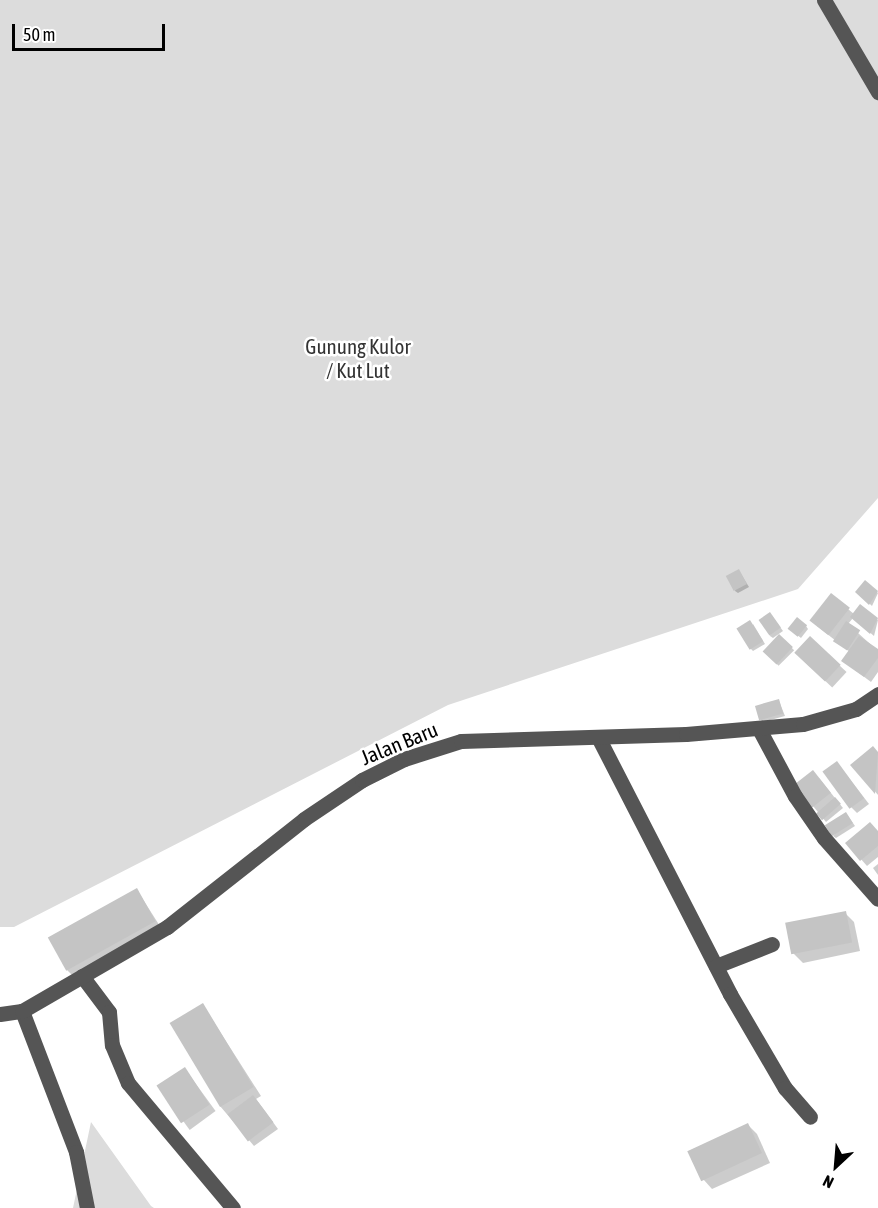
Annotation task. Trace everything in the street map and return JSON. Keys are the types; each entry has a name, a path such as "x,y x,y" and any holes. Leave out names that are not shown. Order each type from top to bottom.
{"street":[{"path":"824,0 878,92"},
{"name":"Jalan Baru","path":"0,1014 22,1011 167,927 304,819 362,780 404,759 461,741 599,739 759,729 838,716 878,694"},
{"path":"759,729 795,796 824,838 878,899"},
{"path":"599,739 716,966 785,1088 810,1117"},
{"path":"716,966 771,944"},
{"path":"82,976 109,1012 112,1045 128,1083 233,1208"},
{"path":"22,1011 76,1152 87,1208"}],"green space":[{"name":"Gunung Kulor / Kut Lut","path":"0,0 878,0 878,498 798,589 448,705 14,927 0,927"},
{"path":"91,1122 151,1206 154,1208 73,1208"}],"building":[{"path":"739,569 747,584 734,591 726,576"},
{"path":"865,580 878,591 869,605 855,592"},
{"path":"831,593 850,608 828,635 809,621"},
{"path":"860,604 878,618 870,634 850,617"},
{"path":"770,612 781,628 769,636 759,620"},
{"path":"797,617 807,625 798,637 788,629"},
{"path":"750,620 763,641 750,650 736,628"},
{"path":"846,621 860,630 847,650 833,641"},
{"path":"779,634 793,647 777,665 763,652"},
{"path":"810,636 841,665 825,681 794,653"},
{"path":"859,636 878,649 878,658 864,677 841,661"},
{"path":"779,699 783,713 759,720 755,706"},
{"path":"873,746 878,752 875,794 850,765"},
{"path":"837,761 864,798 849,809 822,772"},
{"path":"813,770 831,793 812,808 794,785"},
{"path":"835,797 841,804 822,820 816,813"},
{"path":"846,812 853,823 832,836 825,825"},
{"path":"870,822 878,831 878,846 860,861 845,843"},
{"path":"137,888 155,921 66,971 48,937"},
{"path":"846,911 852,942 791,954 785,923"},
{"path":"203,1003 253,1087 220,1107 170,1023"},
{"path":"185,1067 210,1105 181,1123 156,1086"},
{"path":"253,1095 273,1122 248,1141 227,1114"},
{"path":"748,1123 762,1153 701,1181 687,1151"}]}
